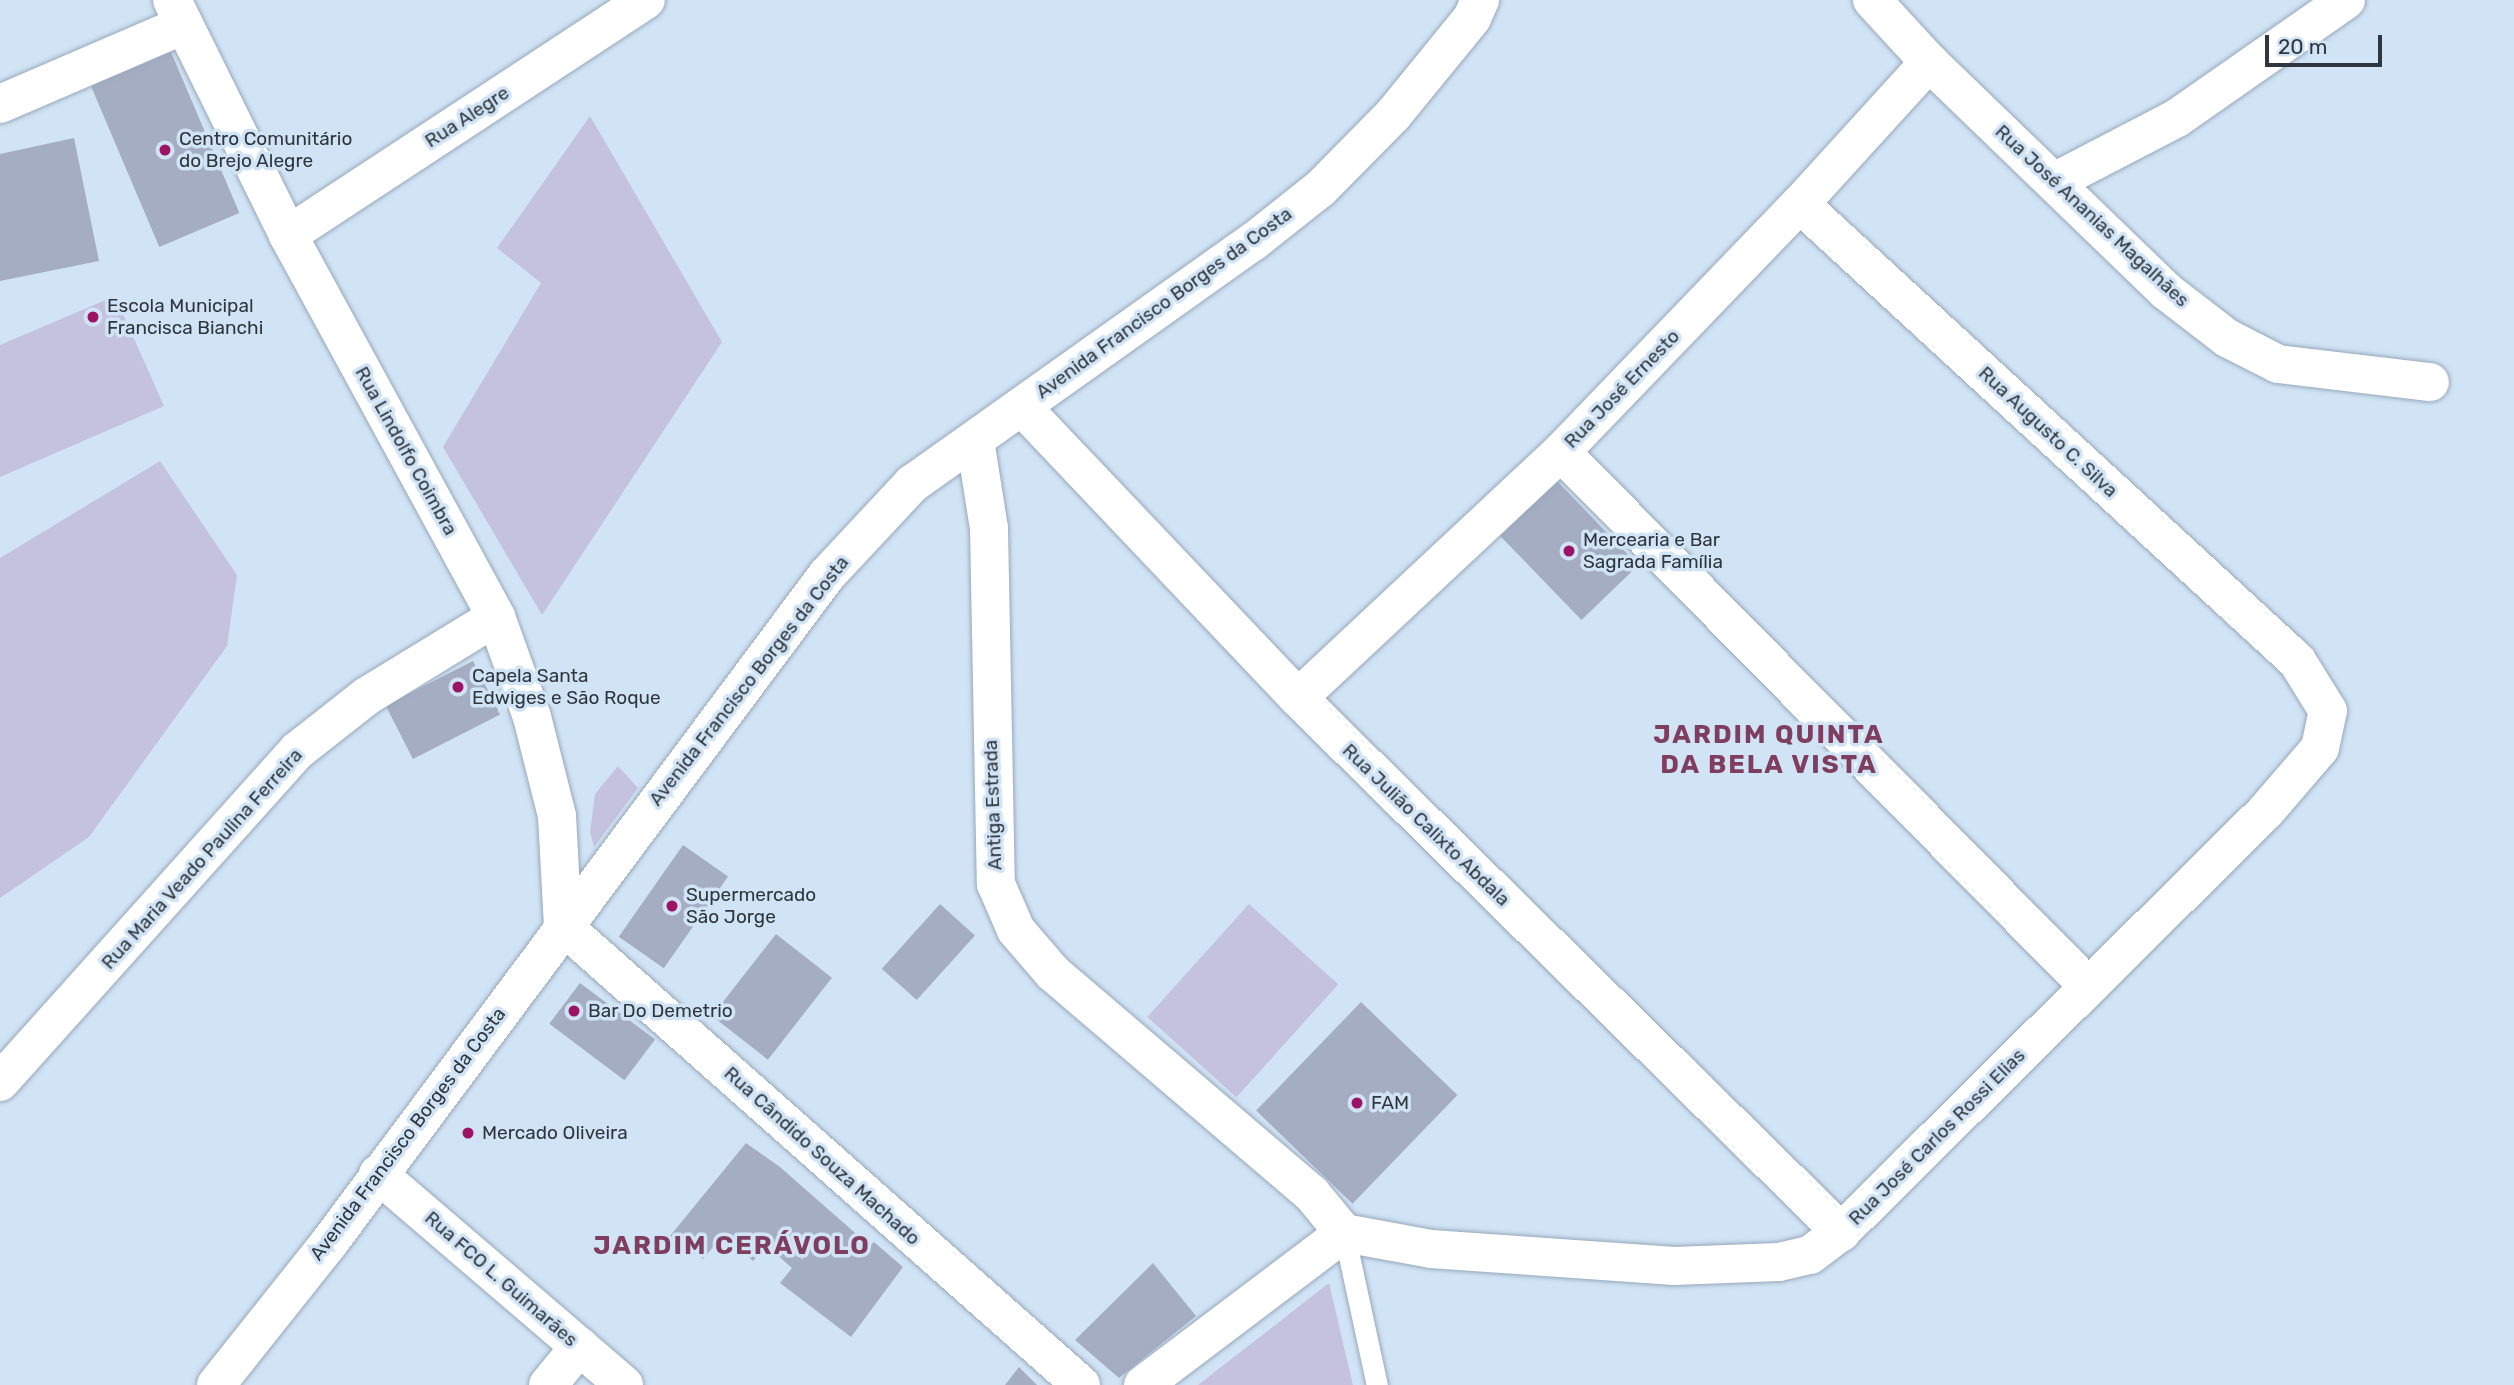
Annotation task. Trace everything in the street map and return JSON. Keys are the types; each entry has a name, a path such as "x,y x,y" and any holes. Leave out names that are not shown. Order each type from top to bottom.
{"street":[{"name":"Rua Alegre","path":"288,235 646,0"},
{"name":"Avenida Francisco Borges da Costa","path":"216,1385 753,680 827,575 912,485 1321,188 1393,115 1472,18 1480,0"},
{"name":"Rua José Ananias Magalhães","path":"1872,0 1929,62 2166,291 2227,338 2278,364 2430,382"},
{"path":"2054,182 2177,118 2346,0"},
{"name":"Rua Lindolfo Coimbra","path":"178,13 288,235 496,617 532,717 557,816 563,926"},
{"path":"0,104 178,13"},
{"name":"Rua José Ernesto","path":"1298,698 1561,452 1800,204 1929,62"},
{"name":"Rua Augusto C. Silva","path":"1800,204 2297,661"},
{"name":"Rua Julião Calixto Abdala","path":"1022,407 1298,698 1841,1232"},
{"name":"Antiga Estrada","path":"975,440 989,528 996,884 1016,930 1052,973 1311,1193 1343,1233"},
{"path":"1561,452 2088,986"},
{"name":"Rua Maria Veado Paulina Ferreira","path":"0,1082 297,751 367,696 496,617"},
{"name":"Rua José Carlos Rossi Elias","path":"1343,1233 1431,1249 1674,1266 1779,1262 1810,1255 1841,1232 2265,812 2320,748 2328,711 2297,661"},
{"name":"Rua Cândido Souza Machado","path":"563,926 1081,1385"},
{"name":"Rua FCO L. Guimarães","path":"378,1174 624,1385"},
{"path":"1143,1385 1343,1233"},
{"path":"548,1385 580,1346"}],"lane":[{"path":"1343,1233 1377,1385"}],"shaded area":[{"path":"590,116 722,342 542,615 443,447 541,283 497,248"},
{"path":"115,296 164,406 0,477 0,345"},
{"path":"160,461 237,575 227,646 89,837 0,898 0,558"},
{"path":"618,766 638,788 594,847 590,832 595,794"},
{"path":"1249,904 1338,984 1236,1097 1147,1017"},
{"path":"1329,1283 1353,1385 1198,1385"}],"building":[{"name":"Centro Comunitário do Brejo Alegre","path":"171,52 239,213 159,247 91,86"},
{"path":"74,138 99,261 0,281 0,154"},
{"name":"Mercearia e Bar Sagrada Família","path":"1557,481 1638,565 1581,620 1500,536"},
{"name":"Capela Santa Edwiges e São Roque","path":"473,661 500,714 413,759 386,705"},
{"name":"Supermercado São Jorge","path":"683,845 728,877 664,968 619,937"},
{"path":"940,904 975,935 917,1000 882,969"},
{"path":"776,934 832,978 768,1060 712,1016"},
{"path":"580,983 655,1040 624,1080 549,1024"},
{"name":"FAM","path":"1361,1002 1457,1095 1352,1204 1256,1111"},
{"path":"746,1143 780,1167 870,1246 874,1242 903,1267 851,1337 780,1283 792,1268 766,1245 753,1261 723,1235 703,1259 670,1236"},
{"path":"1153,1263 1196,1316 1119,1378 1075,1340"},
{"path":"1019,1367 1037,1385 1005,1385"}],"place":[{"name":"Centro Comunitário do Brejo Alegre","path":"165,150"},
{"name":"Escola Municipal Francisca Bianchi","path":"93,317"},
{"name":"Mercearia e Bar Sagrada Família","path":"1569,551"},
{"name":"Capela Santa Edwiges e São Roque","path":"458,687"},
{"name":"Supermercado São Jorge","path":"672,906"},
{"name":"Bar Do Demetrio","path":"574,1011"},
{"name":"FAM","path":"1357,1103"},
{"name":"Mercado Oliveira","path":"468,1133"}],"district":[{"name":"JARDIM QUINTA DA BELA VISTA","path":"1769,750"},
{"name":"JARDIM CERÁVOLO","path":"732,1246"}]}
